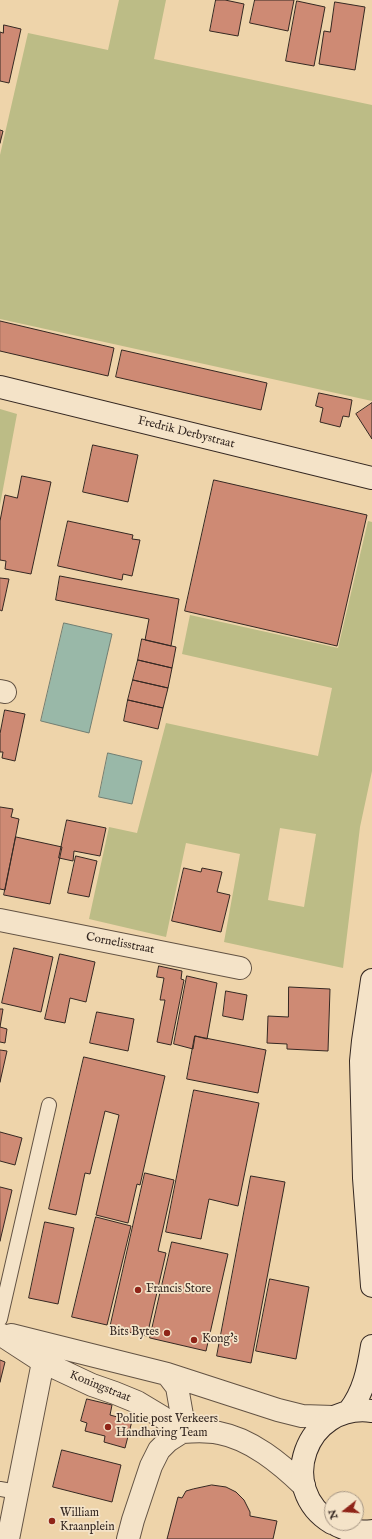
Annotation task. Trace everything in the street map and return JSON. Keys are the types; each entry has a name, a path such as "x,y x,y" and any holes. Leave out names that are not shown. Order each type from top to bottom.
{"street":[{"name":"Fredrik Derbystraat","path":"0,387 372,478"},
{"name":"Cornelisstraat","path":"0,920 240,968"},
{"path":"372,980 361,1061 364,1178 372,1286"},
{"name":"Koningstraat","path":"0,1333 43,1352 92,1385 137,1402 162,1417 182,1432"},
{"path":"324,1517 316,1510 308,1499 304,1486 302,1468 305,1450 314,1434 326,1421 341,1414 355,1403 362,1390 368,1370 372,1346"},
{"path":"8,1539 8,1491 43,1352"},
{"name":"Koningstraat","path":"43,1352 167,1374 278,1410 302,1416 341,1414 364,1410 372,1411"},
{"path":"167,1374 177,1387 182,1421 182,1432"},
{"path":"128,1539 151,1466 159,1450 168,1441 182,1432 200,1431 218,1433 239,1439 267,1455 287,1469 304,1486"}],"lane":[{"path":"0,1318 49,1105"}],"green space":[{"path":"119,0 166,0 154,59 372,105 372,401 0,319 0,155 28,33 108,50"},
{"path":"0,409 17,414 0,505"},
{"path":"368,521 372,522 372,771 360,827 343,968 224,942 240,854 186,843 166,937 89,919 109,827 137,833 166,723 318,756 332,688 182,654 190,615 338,648","holes":["280,828 316,834 304,907 268,900"]}],"shaded area":[{"path":"64,623 112,634 89,733 41,721"},
{"path":"108,753 142,761 132,804 99,797"}],"building":[{"path":"216,0 225,0 244,4 238,36 210,31"},
{"path":"255,0 294,0 288,31 250,23"},
{"path":"297,1 325,7 314,66 286,61"},
{"path":"335,2 365,7 355,70 319,64 324,31 330,32"},
{"path":"4,25 21,29 9,83 0,81 0,32 3,33"},
{"path":"0,130 3,131 0,143"},
{"path":"0,321 114,348 108,376 0,351"},
{"path":"122,350 267,383 261,410 116,377"},
{"path":"319,393 352,400 349,417 343,416 340,427 320,422 323,408 316,406"},
{"path":"372,403 372,439 356,414"},
{"path":"93,445 138,455 128,502 83,492"},
{"path":"22,476 51,482 31,574 5,569 6,561 0,560 0,521 5,495 17,498"},
{"path":"214,480 367,515 337,646 185,611"},
{"path":"68,521 133,535 132,539 140,540 132,576 123,574 122,580 58,566"},
{"path":"60,576 179,599 171,646 145,640 149,619 56,600"},
{"path":"0,578 9,579 2,611 0,610"},
{"path":"142,639 176,647 172,668 138,660"},
{"path":"138,660 172,668 168,688 133,680"},
{"path":"133,680 168,688 163,708 128,700"},
{"path":"128,700 163,708 158,729 124,721"},
{"path":"5,710 25,714 15,761 2,758 3,752 0,752 0,734"},
{"path":"0,807 13,809 11,817 19,819 5,890 0,889"},
{"path":"67,820 106,828 100,856 74,851 73,861 59,858"},
{"path":"16,837 62,847 50,904 4,895"},
{"path":"76,856 97,861 89,897 68,893"},
{"path":"184,868 201,872 202,868 222,872 217,892 230,895 221,932 172,921"},
{"path":"14,948 53,957 41,1012 2,1003"},
{"path":"60,954 95,962 86,1002 70,998 65,1023 45,1019"},
{"path":"159,966 182,971 181,979 184,980 171,1045 157,1042 165,1000 160,1000 164,978 157,977"},
{"path":"187,976 217,983 207,1039 195,1036 193,1049 174,1044"},
{"path":"289,987 330,989 328,1051 287,1049 287,1044 267,1043 268,1016 288,1017"},
{"path":"226,991 247,995 243,1020 223,1016"},
{"path":"0,1009 3,1009 0,1027"},
{"path":"97,1012 134,1019 128,1051 90,1043"},
{"path":"0,1027 7,1029 5,1043 0,1042"},
{"path":"195,1036 266,1050 258,1093 187,1079"},
{"path":"0,1050 7,1051 0,1082"},
{"path":"84,1057 165,1076 140,1185 137,1184 128,1223 96,1215 119,1115 105,1111 90,1174 85,1173 76,1215 49,1209"},
{"path":"194,1090 259,1103 238,1206 209,1199 201,1239 166,1232"},
{"path":"0,1132 22,1138 15,1165 0,1161"},
{"name":"Francis Store","path":"145,1173 174,1180 158,1251 166,1253 147,1336 110,1328"},
{"path":"251,1176 285,1182 251,1363 217,1356"},
{"path":"0,1187 12,1190 0,1241"},
{"path":"96,1217 131,1226 107,1325 72,1317"},
{"path":"45,1222 74,1228 58,1304 29,1298"},
{"path":"172,1242 228,1254 206,1351 150,1338"},
{"path":"270,1279 309,1287 296,1359 256,1351"},
{"path":"0,1360 5,1362 0,1382"},
{"name":"Politie post Verkeers Handhaving Team","path":"87,1399 112,1405 110,1415 132,1421 125,1448 104,1442 105,1436 85,1431 87,1423 81,1421"},
{"path":"62,1450 121,1465 112,1502 53,1487"},
{"path":"212,1485 226,1487 236,1492 244,1500 250,1512 250,1516 277,1521 273,1539 167,1539 178,1497 182,1498 186,1491"}],"place":[{"name":"Francis Store","path":"138,1290"},
{"name":"Bits Bytes","path":"167,1333"},
{"name":"Kong's","path":"194,1340"},
{"name":"Politie post Verkeers Handhaving Team","path":"108,1427"},
{"name":"William Kraanplein","path":"52,1521"}]}
